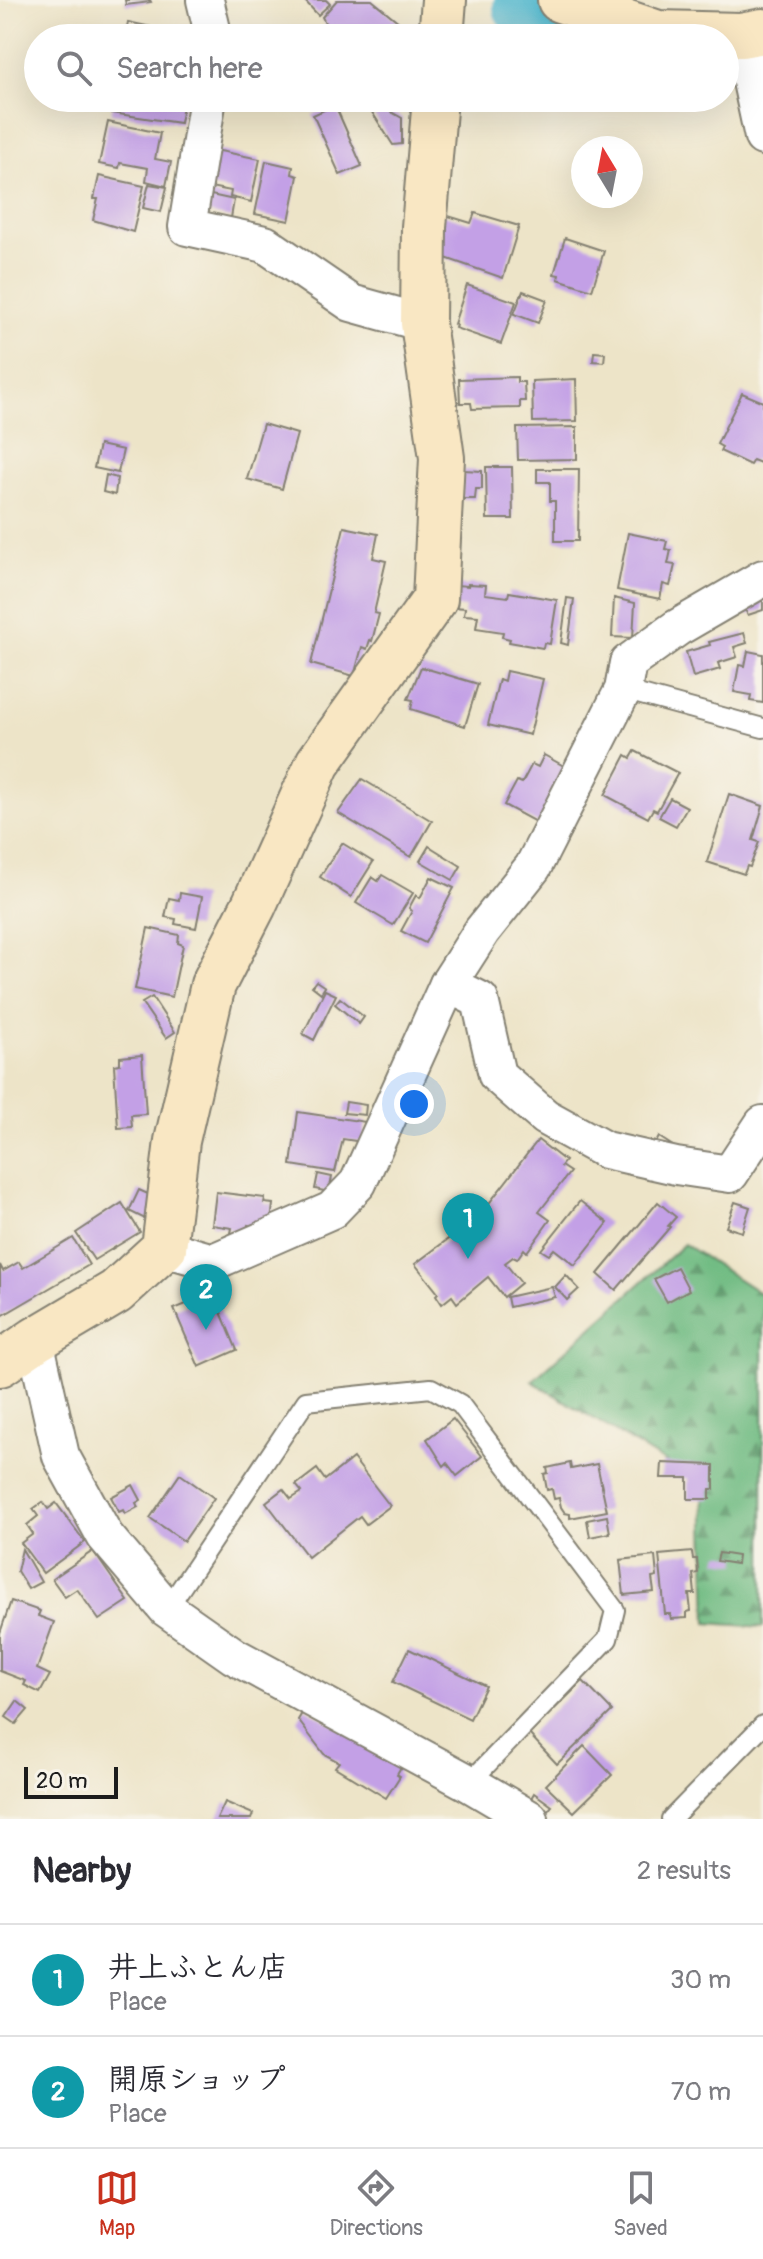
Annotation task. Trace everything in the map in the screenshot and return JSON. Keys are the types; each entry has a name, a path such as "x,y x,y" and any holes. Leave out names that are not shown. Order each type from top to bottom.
{"street":[{"path":"205,0 211,24"},
{"path":"442,24 444,0"},
{"path":"560,0 631,24"},
{"path":"750,40 753,89 763,137"},
{"path":"206,112 187,227 265,244 351,303 423,323"},
{"path":"434,112 424,227 423,323 442,458 435,599 318,763 254,905 213,985 177,1141 164,1248 116,1292 17,1352 61,1456 105,1536 167,1609 234,1656 530,1819"},
{"path":"164,1248 213,1262 332,1210 358,1183 448,984 482,931 533,867 623,690 628,663 677,628 763,578"},
{"path":"448,984 480,1000 497,1075 545,1117 605,1150 730,1174 763,1124"}],"lane":[{"path":"623,690 763,728"},
{"path":"167,1609 306,1401 431,1388 460,1404 615,1610 608,1639 469,1783"},
{"path":"671,1819 763,1725"}],"green space":[{"path":"684,1244 763,1295 763,1627 707,1623 703,1485 532,1381"}],"building":[{"path":"125,0 150,0 151,2 126,5"},
{"path":"304,0 326,0 330,4 318,15"},
{"path":"337,0 372,0 401,24 326,24 322,17"},
{"path":"111,112 182,112 180,123"},
{"path":"338,112 362,166 340,175 313,115"},
{"path":"372,112 391,112 402,118 402,144 393,145"},
{"path":"108,122 160,133 155,159 171,162 166,186 146,181 148,168 120,163 119,168 99,164"},
{"path":"210,149 260,159 251,202 230,197 231,191 210,187"},
{"path":"266,161 293,167 292,174 298,176 289,221 255,214"},
{"path":"99,176 144,186 133,232 93,220"},
{"path":"149,184 167,187 161,212 143,208"},
{"path":"211,195 234,200 231,218 207,213"},
{"path":"475,213 519,226 503,278 437,255 442,214 471,223"},
{"path":"565,238 604,251 592,290 558,279 559,275 554,274"},
{"path":"467,285 516,302 501,344 455,328"},
{"path":"523,291 547,300 538,323 514,314"},
{"path":"594,352 605,353 604,362 593,361"},
{"path":"517,377 517,382 524,382 525,401 520,401 520,408 472,409 471,403 460,403 459,379"},
{"path":"576,379 577,421 533,422 532,381"},
{"path":"742,393 763,402 763,464 753,460 750,465 720,451 722,447 717,444"},
{"path":"263,424 297,434 282,489 247,479"},
{"path":"577,427 577,459 518,460 517,428"},
{"path":"99,445 123,450 118,473 94,468"},
{"path":"486,467 512,467 513,519 487,519"},
{"path":"537,469 579,469 578,541 555,541 555,501 550,501 550,482 537,482"},
{"path":"463,470 482,471 482,489 476,489 475,499 462,499"},
{"path":"106,475 117,478 115,495 103,492"},
{"path":"344,527 378,534 373,558 386,561 374,613 379,614 372,641 367,649 362,647 354,676 311,664"},
{"path":"628,533 667,541 665,549 671,550 668,564 675,565 670,586 663,584 660,599 617,590"},
{"path":"456,585 486,585 485,594 508,597 509,592 557,600 550,644 544,643 543,648 509,642 510,639 502,637 503,632 476,628 478,616 464,615 465,608 454,607"},
{"path":"763,585 763,610 748,615 739,599"},
{"path":"567,598 574,599 568,645 561,643"},
{"path":"614,598 635,603 633,638 612,637"},
{"path":"744,633 747,643 734,647 737,657 718,663 720,669 693,677 686,652"},
{"path":"748,651 763,654 763,703 750,701 751,695 734,692 739,665 745,666"},
{"path":"421,667 478,684 465,726 411,709 413,700 408,699"},
{"path":"506,671 543,679 530,735 488,725 499,679 504,681"},
{"path":"635,751 678,773 657,811 653,809 648,818 605,795 626,755 631,758"},
{"path":"544,755 569,769 539,824 504,805 517,781 522,783 532,764 538,767"},
{"path":"362,779 432,821 411,857 338,813"},
{"path":"729,794 763,806 753,840 759,842 750,867 747,866 744,874 707,862"},
{"path":"670,798 687,807 676,826 659,817"},
{"path":"342,843 373,862 351,897 320,877"},
{"path":"429,846 461,866 453,880 420,861"},
{"path":"382,875 413,893 393,925 356,903 372,877 378,881"},
{"path":"431,877 454,888 425,943 401,931 412,911 409,908 416,895 420,898"},
{"path":"180,893 202,897 196,928 175,924 176,919 165,917 169,898 179,900"},
{"path":"148,928 179,935 178,943 183,945 172,997 135,989"},
{"path":"316,981 325,987 321,993 312,986"},
{"path":"325,990 336,995 314,1040 303,1034"},
{"path":"152,997 175,1032 166,1038 142,1003"},
{"path":"340,998 364,1017 359,1024 335,1004"},
{"path":"142,1055 146,1114 131,1115 132,1127 118,1128 114,1065 120,1064 120,1057"},
{"path":"346,1102 366,1105 365,1115 344,1113"},
{"path":"298,1112 366,1122 363,1142 343,1139 335,1172 291,1165"},
{"path":"659,1137 676,1148 653,1148"},
{"path":"538,1140 565,1161 561,1166 570,1172 539,1212 550,1220 527,1252 524,1249 517,1259 513,1257 505,1263 521,1283 504,1297 488,1277 457,1303 452,1296 442,1304 436,1295 438,1293 415,1264 480,1215"},
{"path":"318,1174 332,1177 329,1192 315,1189"},
{"path":"139,1190 159,1199 149,1221 129,1211"},
{"path":"216,1192 265,1198 264,1203 273,1204 271,1222 262,1228 248,1225 247,1236 231,1233 232,1228 212,1225"},
{"path":"580,1201 608,1223 575,1265 554,1249 549,1255 541,1250"},
{"path":"658,1202 676,1217 616,1290 598,1274"},
{"path":"735,1202 750,1207 742,1232 726,1227"},
{"path":"122,1203 140,1232 94,1260 76,1233"},
{"path":"73,1238 89,1265 0,1317 0,1265 3,1271 19,1262 23,1268"},
{"path":"677,1267 689,1290 667,1302 654,1279"},
{"path":"566,1275 579,1289 567,1300 555,1287"},
{"path":"552,1287 555,1297 509,1307 507,1297"},
{"path":"213,1293 237,1350 199,1367 174,1309"},
{"path":"453,1419 482,1456 457,1476 447,1463 444,1466 427,1439"},
{"path":"353,1458 390,1506 366,1524 360,1516 308,1557 266,1502 283,1489 291,1499 302,1492 296,1485 317,1469 325,1480"},
{"path":"570,1463 571,1469 597,1464 607,1511 570,1518 570,1514 561,1507 559,1498 554,1499 552,1489 547,1490 544,1474 548,1473 547,1468"},
{"path":"662,1463 714,1465 714,1489 710,1489 710,1499 688,1499 688,1478 661,1478"},
{"path":"180,1474 214,1498 184,1541 150,1518"},
{"path":"133,1485 141,1500 136,1503 138,1507 125,1514 123,1510 119,1512 111,1497"},
{"path":"43,1502 48,1509 56,1503 85,1542 43,1573 21,1543 33,1534 27,1525 38,1516 33,1509"},
{"path":"607,1516 610,1533 590,1537 587,1520"},
{"path":"22,1549 41,1582 28,1589 17,1571"},
{"path":"93,1551 128,1601 99,1620 77,1589 65,1597 52,1579"},
{"path":"692,1552 693,1559 697,1559 698,1573 693,1574 695,1594 689,1594 691,1611 687,1612 687,1618 671,1619 670,1614 665,1614 659,1555"},
{"path":"719,1553 738,1556 737,1564 717,1561"},
{"path":"655,1556 657,1577 652,1578 654,1592 624,1595 620,1560"},
{"path":"11,1601 40,1611 38,1616 54,1622 37,1669 50,1675 40,1693 24,1685 26,1681 0,1671 0,1633"},
{"path":"409,1649 486,1686 470,1719 393,1682"},
{"path":"583,1681 612,1711 557,1764 529,1734"},
{"path":"17,1701 28,1710 16,1724 6,1717"},
{"path":"305,1708 402,1765 397,1774 400,1776 386,1798 335,1767 339,1762 324,1754 298,1720"},
{"path":"584,1746 612,1775 574,1812 546,1785"},
{"path":"534,1793 552,1806 547,1812 530,1800"},
{"path":"225,1802 253,1814 251,1819 217,1819"}],"waterway":[{"path":"521,7 539,24"}],"place":[{"name":"井上ふとん店","path":"468,1259"},
{"name":"開原ショップ","path":"206,1330"}]}
